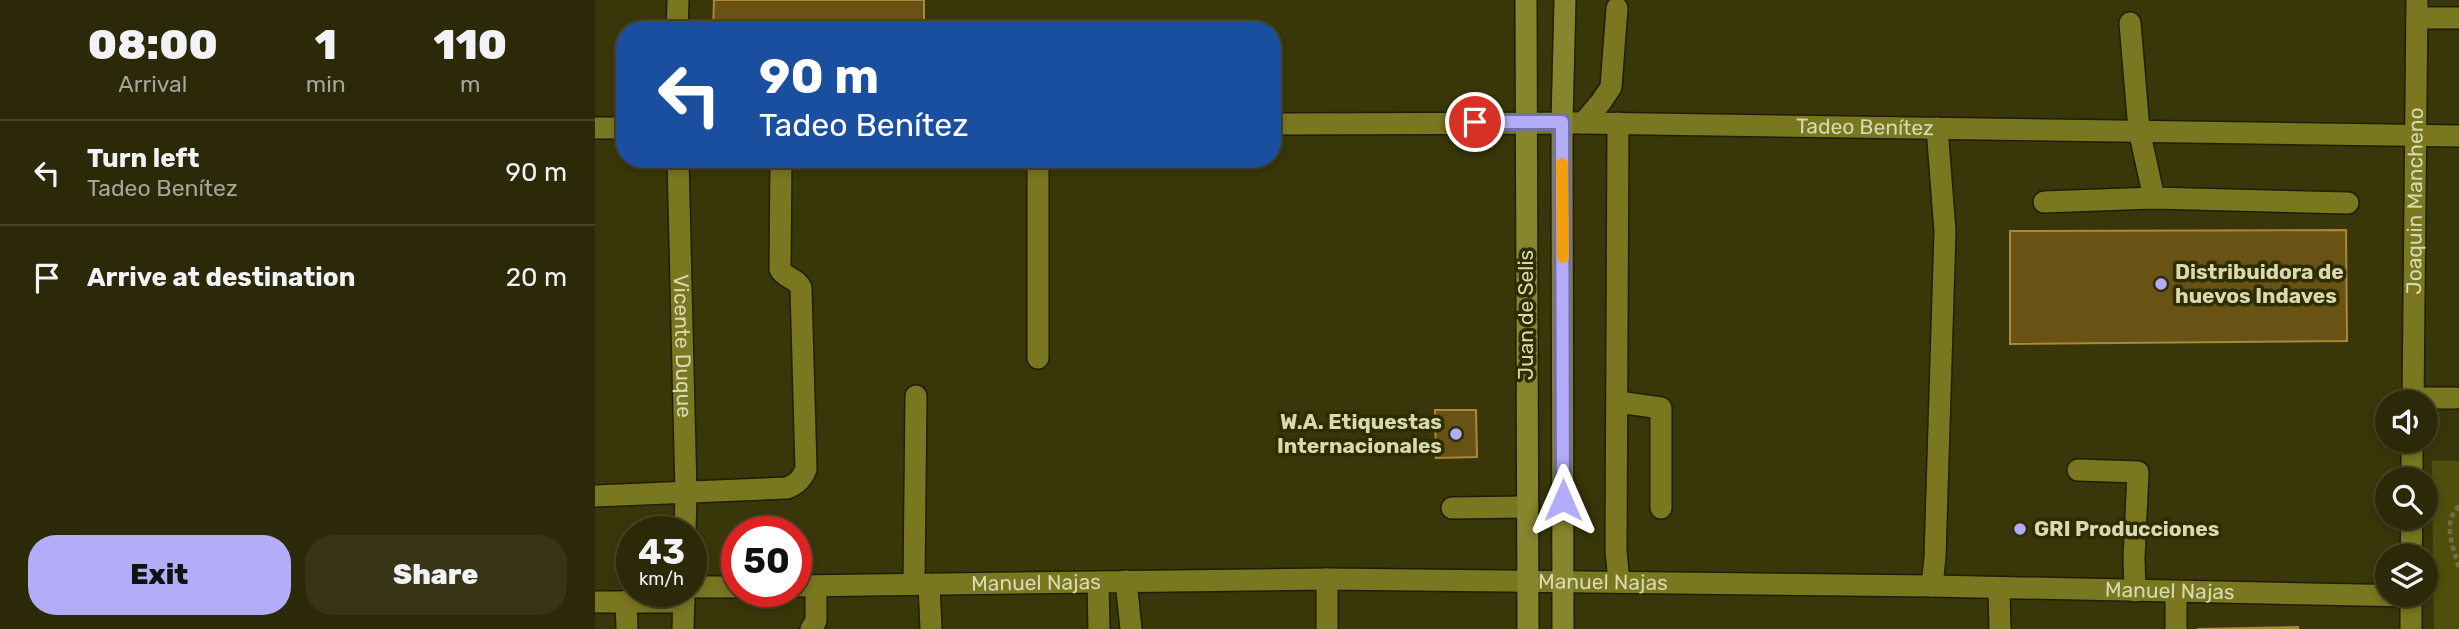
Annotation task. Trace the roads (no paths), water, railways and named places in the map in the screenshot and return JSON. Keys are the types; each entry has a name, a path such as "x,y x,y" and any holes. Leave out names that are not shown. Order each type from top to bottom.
{"main road":[{"name":"Juan de Selis","path":"1526,0 1528,629"},
{"name":"Juan de Selis","path":"1563,629 1573,122 1565,0"}],"street":[{"path":"677,21 678,0"},
{"path":"1573,122 1601,102 1611,87 1617,8"},
{"path":"2417,9 2459,18"},
{"name":"Joaquin Mancheno","path":"2413,390 2417,9"},
{"path":"2130,23 2139,130 2154,198"},
{"name":"Tadeo Benítez","path":"1281,124 1573,122 2459,136"},
{"path":"1618,123 1616,551 1619,582"},
{"path":"595,128 616,128"},
{"path":"1932,586 1945,231 1937,128"},
{"name":"Vicente Duque","path":"678,168 685,516"},
{"path":"595,496 787,488 796,485 803,477 806,469 801,288 780,269 782,168"},
{"path":"1038,168 1038,358"},
{"path":"2044,202 2154,198 2348,203"},
{"path":"916,396 921,584 931,629"},
{"path":"2438,399 2455,398"},
{"path":"1618,402 1661,408 1661,508"},
{"path":"2078,470 2138,472 2135,591"},
{"path":"1452,508 1528,507"},
{"path":"1327,579 1327,629"},
{"name":"Manuel Najas","path":"812,586 1327,579 2375,595"},
{"path":"1098,582 1099,629"},
{"path":"1126,582 1131,629"},
{"path":"1999,589 2000,629"},
{"path":"2176,592 2176,629"},
{"path":"595,602 616,601"},
{"path":"626,607 627,629"},
{"path":"683,629 685,607"},
{"path":"811,629 816,621 812,607"},
{"path":"2411,607 2411,629"}],"place":[{"name":"Distribuidora de huevos Indaves","path":"2161,284"},
{"name":"W.A. Etiquestas Internacionales","path":"1456,434"},
{"name":"GRI Producciones","path":"2020,529"}]}
